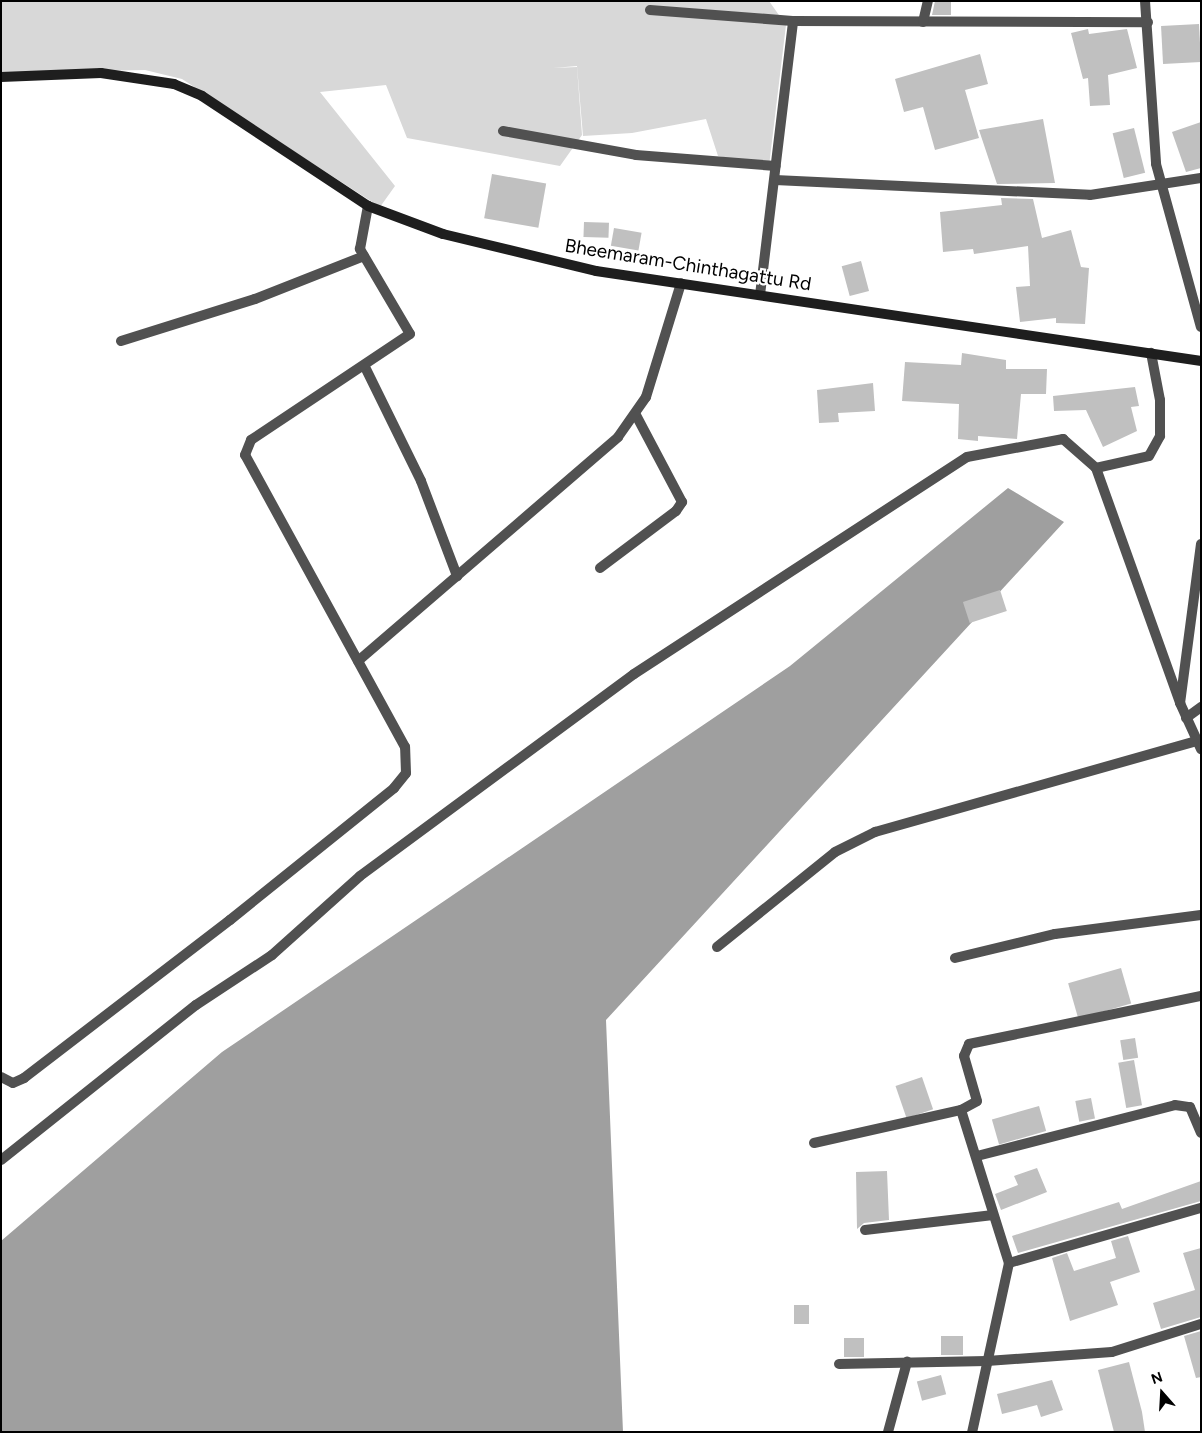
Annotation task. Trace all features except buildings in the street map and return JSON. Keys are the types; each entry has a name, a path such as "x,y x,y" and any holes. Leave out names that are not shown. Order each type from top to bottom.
{"street":[{"path":"923,22 928,1"},
{"path":"1145,1 1148,22 1156,164 1201,328"},
{"path":"650,10 793,21 1148,22"},
{"path":"760,295 793,21"},
{"name":"Bheemaram-Chinthagattu Rd","path":"1,77 101,74 174,84 202,96 368,206 444,234 596,271 1201,360"},
{"path":"503,131 636,155 776,166"},
{"path":"775,180 1090,195 1201,178"},
{"path":"1,1078 12,1083 24,1078 394,788 406,773 405,747 245,455 251,440 365,367 410,334 364,256 358,241 368,206"},
{"path":"120,341 255,299 364,256"},
{"path":"358,661 618,437 636,415 655,372 681,283"},
{"path":"1096,468 1149,456 1160,436 1160,400 1151,353"},
{"path":"365,367 421,481 457,576"},
{"path":"600,568 676,511 682,502 636,415"},
{"path":"1,1160 196,1005 272,954 360,876 602,697 967,458 1063,439 1096,468 1197,746 875,832 835,852 716,947"},
{"path":"1180,703 1201,544"},
{"path":"1186,718 1201,707"},
{"path":"954,958 1055,934 1201,915"},
{"path":"814,1143 961,1110 977,1101 964,1056 969,1044 1201,996"},
{"path":"977,1156 1175,1105 1190,1107 1201,1133"},
{"path":"961,1110 1009,1263 972,1432"},
{"path":"1009,1263 1201,1208"},
{"path":"865,1230 993,1215"},
{"path":"839,1364 987,1361 1112,1352 1201,1324"},
{"path":"888,1432 907,1362"}],"shaded area":[{"path":"1,1 769,1 786,25 769,166 718,156 706,119 632,133 583,136 577,66 553,68 577,67 582,135 560,166 407,138 386,85 320,92 395,186 380,207 182,79 145,70 1,73"},
{"path":"1008,488 1064,522 606,1020 623,1432 1,1432 1,1241 222,1052 790,666"}]}
